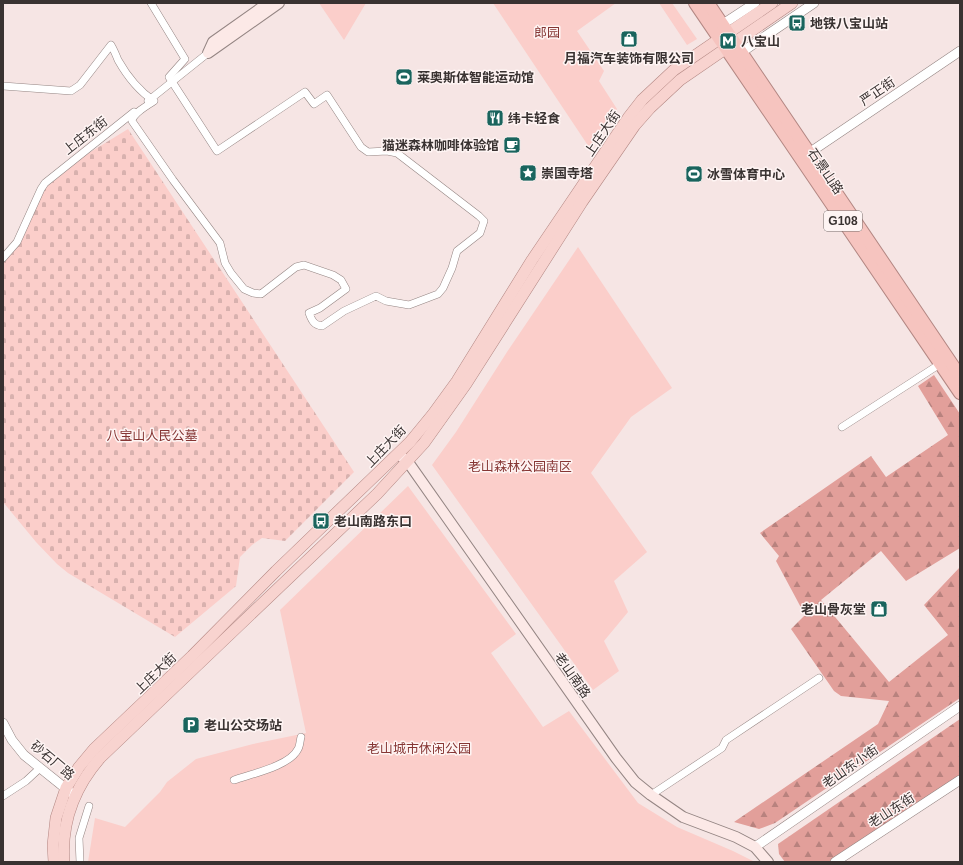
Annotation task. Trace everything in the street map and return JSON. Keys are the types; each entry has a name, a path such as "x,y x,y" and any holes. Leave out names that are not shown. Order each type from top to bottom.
{"highway":[{"name":"石景山路","path":"695,3 729,39 809,153 960,376"},
{"name":"石景山路","path":"708,3 729,39 960,394"}],"main road":[{"name":"上庄东街","path":"208,53 213,42 268,3"},
{"name":"上庄东街","path":"208,53 279,3"},
{"path":"729,39 772,3"},
{"path":"729,39 792,3"},
{"name":"上庄大街","path":"54,862 53,833 58,812 66,788 79,767 94,749 192,656 276,571 399,454 433,414 457,381 532,260 628,118 642,100 659,83 679,67 729,39"},
{"name":"上庄大街","path":"64,862 64,833 70,809 86,773 377,494 408,462 424,443 466,384 582,202 635,126 650,108 667,92 729,39"},
{"name":"老山南路","path":"399,454 408,462 616,758 635,782 683,817 736,837 755,847 768,862"}],"street":[{"path":"3,86 71,91 80,85 111,45 118,60 136,87 154,101 135,115 132,118 132,121 173,180 220,243 225,263 244,289 260,294 296,267 304,265 333,275 341,280 346,289 320,308 309,313 312,321 316,325 322,326 344,311 376,296 386,302 409,305 438,294 443,288 452,268 457,251 480,233 484,221 397,153 387,151 368,152 361,147 327,95 314,104 305,92 217,151 169,76 185,59 150,3"},
{"path":"729,39 755,3"},
{"path":"729,39 814,3"},
{"name":"严正街","path":"809,153 960,51"},
{"name":"上庄东街","path":"3,258 17,242 45,183 208,53"},
{"path":"842,427 940,364"},
{"path":"651,795 722,748 726,740 819,678"},
{"name":"老山东小街","path":"755,847 960,706"},
{"name":"砂石厂路","path":"3,723 12,740 24,755 76,796"},
{"path":"234,780 290,759 298,749 301,737"},
{"path":"3,796 26,781 40,768"},
{"name":"老山东街","path":"835,862 960,780"},
{"path":"80,862 79,838 89,806"}],"green space":[{"path":"319,3 366,3 344,40"},
{"name":"郎园","path":"493,3 616,3 577,31 604,71 599,81 617,109 589,147"},
{"path":"659,3 672,3 697,39 687,45"},
{"name":"八宝山人民公墓","path":"128,129 354,472 285,541 262,538 252,545 240,557 236,586 175,637 68,573 36,542 3,502 3,263 17,247 44,189 84,156"},
{"name":"老山森林公园南区","path":"578,247 672,388 631,417 591,473 647,552 614,581 628,612 604,641 619,671 593,690 432,465 456,432 507,352"},
{"path":"934,375 960,414 960,548 906,581 881,551 821,600 889,682 948,635 924,605 960,567 960,698 775,823 759,829 734,822 878,724 889,701 841,696 834,691 791,629 805,615 776,561 779,556 760,533 871,456 886,477 948,435 918,386"},
{"name":"老山城市休闲公园","path":"408,486 516,634 491,653 543,727 569,711 638,803 677,827 755,862 88,862 95,818 125,827 160,792 167,782 196,759 253,744 306,733 280,610"},
{"path":"960,719 960,777 829,862 785,862 779,854 778,844"}],"place":[{"name":"地铁八宝山站","path":"797,23"},
{"name":"月福汽车装饰有限公司","path":"629,39"},
{"name":"八宝山","path":"728,41"},
{"name":"莱奥斯体智能运动馆","path":"404,77"},
{"name":"纬卡轻食","path":"495,118"},
{"name":"猫迷森林咖啡体验馆","path":"512,145"},
{"name":"崇国寺塔","path":"528,173"},
{"name":"冰雪体育中心","path":"694,174"},
{"name":"老山南路东口","path":"321,521"},
{"name":"老山骨灰堂","path":"879,609"},
{"name":"老山公交场站","path":"191,725"}]}
